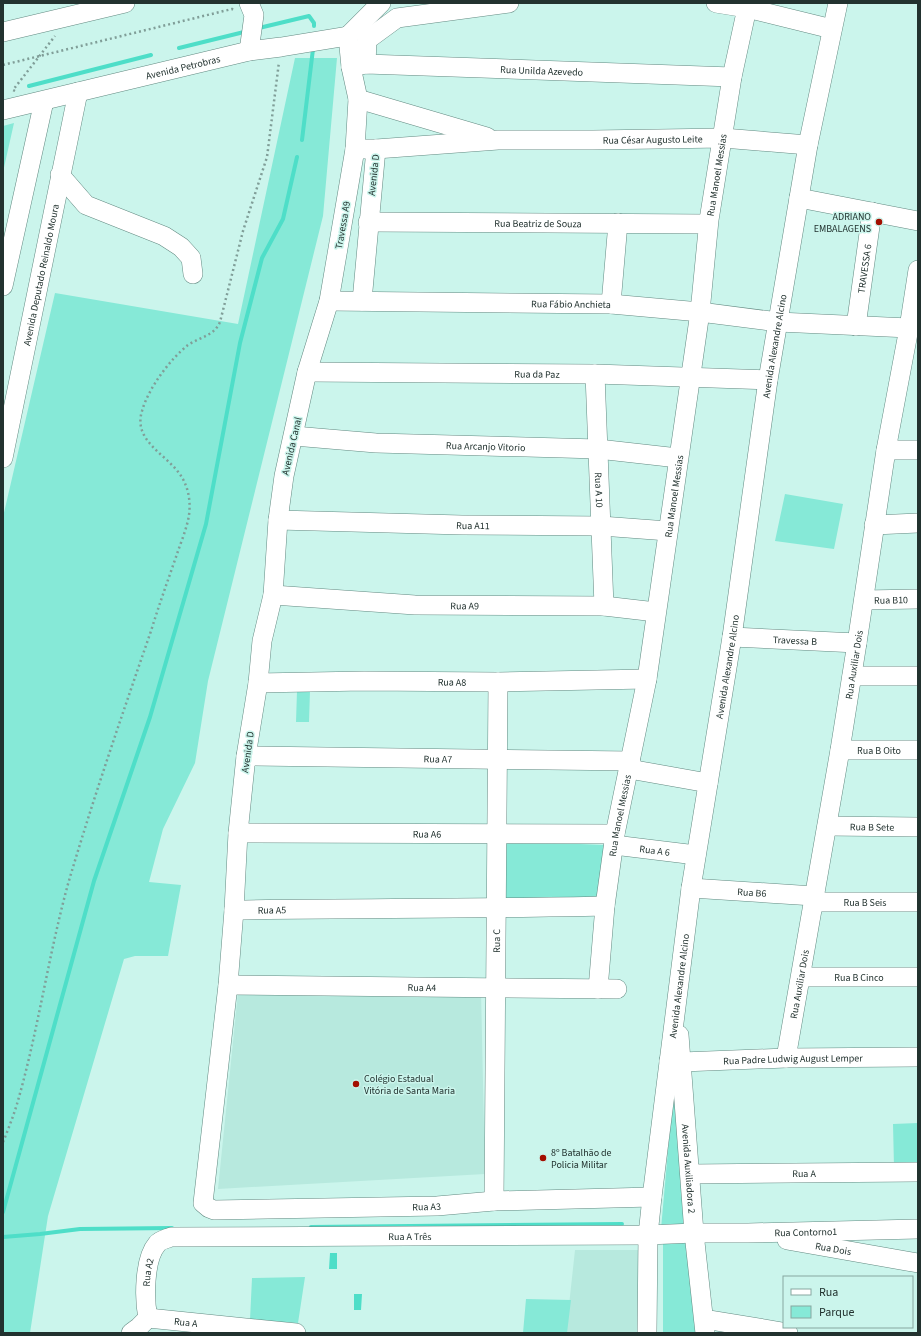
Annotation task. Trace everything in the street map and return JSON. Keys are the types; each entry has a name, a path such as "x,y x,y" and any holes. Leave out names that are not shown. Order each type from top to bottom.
{"street":[{"path":"3,32 60,13 125,3"},
{"path":"348,36 381,3"},
{"path":"359,65 367,40 397,18 509,3"},
{"path":"716,3 746,6 832,29"},
{"name":"Avenida Alexandre Alcino","path":"647,1333 648,1235 652,1197 675,1061 676,1003 690,888 732,637 768,380 798,198 838,3"},
{"name":"Rua Manoel Messias","path":"598,988 605,906 615,839 646,679 700,312 708,224 732,77 746,6"},
{"path":"244,7 254,15 249,50"},
{"name":"Avenida Petrobras","path":"13,103 44,100 249,50 281,47 348,36"},
{"name":"Avenida D","path":"348,36 359,65 355,149 376,149 368,222 362,301"},
{"name":"Rua Unilda Azevedo","path":"359,65 732,77"},
{"name":"Avenida Deputado Reinaldo Moura","path":"3,458 78,92"},
{"name":"Rua César Augusto Leite","path":"358,99 498,140"},
{"path":"3,286 44,100"},
{"name":"Rua César Augusto Leite","path":"376,149 498,140 723,138 808,145"},
{"name":"Travessa A9","path":"329,301 355,149"},
{"path":"60,175 86,205 164,236 181,247 191,258 193,274"},
{"path":"798,198 918,221"},
{"name":"TRAVESSA 6","path":"856,326 872,212"},
{"name":"Rua Beatriz de Souza","path":"368,222 708,224"},
{"path":"611,304 618,223"},
{"name":"Rua Auxiliar Dois","path":"786,1058 840,750 886,450 910,371 909,328 916,297 918,270"},
{"path":"329,301 362,301"},
{"name":"Avenida Canal","path":"273,595 278,520 284,476 307,372 329,301"},
{"name":"Rua Fábio Anchieta","path":"362,301 611,304 700,312 778,322 909,328"},
{"name":"Rua da Paz","path":"307,372 595,374 768,380"},
{"name":"Rua A 10","path":"595,374 604,606"},
{"name":"Rua Arcanjo Vitorio","path":"294,436 376,443 598,449 678,458"},
{"path":"886,450 918,450"},
{"name":"Rua A11","path":"278,520 462,525 601,526 668,531"},
{"path":"874,525 918,523"},
{"name":"Avenida D","path":"234,910 238,833 246,756 258,683 262,642 273,595"},
{"name":"Rua A9","path":"273,595 415,605 604,606 656,612"},
{"name":"Rua B10","path":"864,600 918,599"},
{"name":"Travessa B","path":"732,637 857,643"},
{"path":"852,676 918,676"},
{"name":"Rua A8","path":"258,683 364,681 498,682 646,679"},
{"name":"Rua C","path":"494,1201 498,682"},
{"name":"Rua B Oito","path":"840,750 918,750"},
{"name":"Rua A7","path":"246,756 497,759 630,765 708,783"},
{"name":"Rua B Sete","path":"827,826 918,827"},
{"name":"Rua A6","path":"238,833 496,834 615,839"},
{"name":"Rua A 6","path":"615,839 696,855"},
{"name":"Rua B6","path":"690,888 813,899"},
{"name":"Rua B Seis","path":"813,899 918,902"},
{"name":"Rua A5","path":"234,910 352,908 496,909 605,906"},
{"path":"228,985 234,910"},
{"name":"Rua B Cinco","path":"801,977 918,977"},
{"name":"Rua A4","path":"228,985 617,989"},
{"name":"Rua A3","path":"228,985 203,1203 209,1208 214,1210 437,1206 494,1201 652,1197"},
{"name":"Rua Padre Ludwig August Lemper","path":"675,1061 918,1057"},
{"name":"Avenida Auxiliadora 2","path":"675,1061 691,1174 694,1233 705,1326"},
{"name":"Rua A","path":"691,1174 918,1172"},
{"name":"Rua Contorno1","path":"694,1233 918,1229"},
{"name":"Rua A Três","path":"171,1237 648,1235 694,1233"},
{"name":"Rua Dois","path":"748,1233 918,1263"},
{"name":"Rua A2","path":"148,1318 145,1302 145,1288 150,1256 156,1245 171,1237"},
{"path":"131,1333 148,1318"},
{"name":"Rua A","path":"148,1318 296,1333"},
{"path":"705,1326 788,1333"}],"path":[{"path":"3,65 244,7"},
{"path":"13,103 13,90 39,57 60,13"},
{"path":"3,1142 16,1106 33,1042 68,886 128,696 170,577 188,517 190,505 185,484 171,463 150,445 144,437 141,426 141,414 146,399 170,363 188,345 214,332 220,322 243,231 267,157 281,47"}],"shaded area":[{"name":"Colégio Estadual Vitória de Santa Maria","path":"481,991 485,1174 218,1189 238,993"},
{"path":"575,1250 641,1250 641,1333 566,1333"},
{"path":"330,1253 337,1253 337,1269 329,1269"},
{"path":"354,1294 362,1294 361,1310 354,1310"}],"green space":[{"path":"295,58 337,58 323,216 208,681 195,763 163,829 149,882 181,885 168,956 135,956 124,959 48,1216 30,1333 3,1333 3,517 55,293 238,324"},
{"path":"14,123 3,172 3,126"},
{"path":"785,494 843,504 834,549 775,541"},
{"path":"297,691 310,691 309,722 296,722"},
{"path":"505,841 604,845 597,897 504,901"},
{"path":"674,1083 689,1227 661,1229"},
{"path":"918,1123 918,1166 894,1167 893,1124"},
{"path":"688,1243 699,1333 663,1333 663,1244"},
{"path":"305,1277 298,1323 250,1320 252,1278"},
{"path":"526,1299 571,1300 567,1333 523,1333"}],"waterway":[{"path":"259,28 309,16 314,23 314,26"},
{"path":"179,48 244,32"},
{"path":"302,140 313,49"},
{"path":"29,86 151,55"},
{"path":"3,1212 94,881 150,717 206,524 240,343 262,258 283,219 297,157"},
{"path":"311,1227 622,1224"},
{"path":"3,1237 80,1229 172,1228"}],"place":[{"name":"ADRIANO EMBALAGENS","path":"879,222"},
{"name":"Colégio Estadual Vitória de Santa Maria","path":"356,1084"},
{"name":"8º Batalhão de Policia Militar","path":"543,1158"}]}
